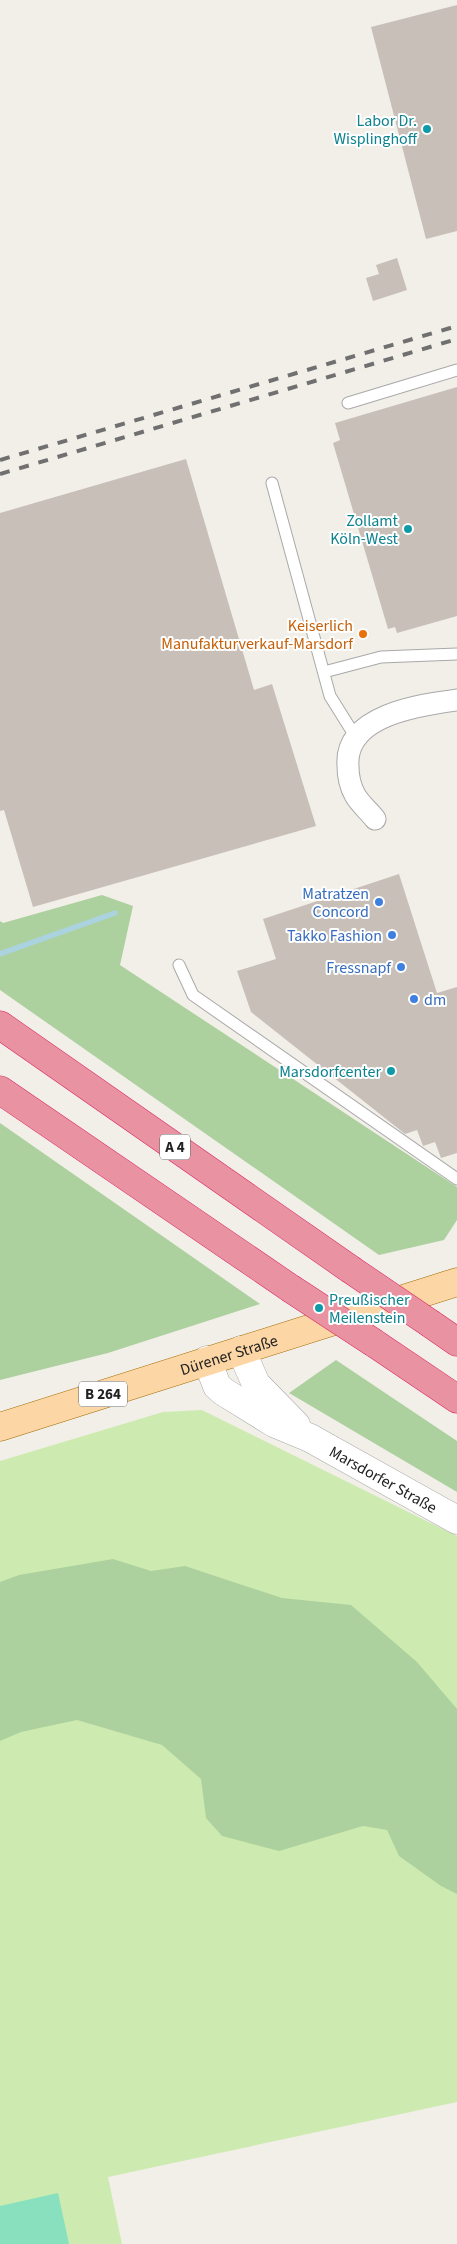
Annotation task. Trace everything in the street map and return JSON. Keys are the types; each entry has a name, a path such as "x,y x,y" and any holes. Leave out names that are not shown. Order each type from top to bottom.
{"highway":[{"name":"A 4","path":"0,1025 457,1342"},
{"path":"0,1090 290,1288 457,1398"}],"main road":[{"name":"Dürener Straße","path":"0,1427 457,1282"}],"street":[{"path":"375,819 355,796 348,778 347,758 355,736 379,720 413,706 457,700"},
{"name":"Marsdorfer Straße","path":"241,1350 256,1384 310,1438"},
{"name":"Marsdorfer Straße","path":"207,1360 217,1386 224,1392 274,1423 310,1438 457,1520"}],"lane":[{"path":"348,403 457,370"},
{"path":"272,482 330,696 355,736"},
{"path":"324,672 381,657 457,654"},
{"path":"179,965 193,995 457,1178"}],"green space":[{"path":"102,895 133,906 120,965 457,1187 457,1220 444,1240 379,1255 0,990 0,921 3,923"},
{"path":"0,1123 260,1304 108,1353 0,1380"},
{"path":"336,1360 457,1441 457,1492 289,1393"},
{"path":"202,1410 457,1536 457,2102 108,2177 122,2244 0,2244 0,1461 163,1412"},
{"path":"113,1559 151,1571 185,1566 282,1598 351,1605 417,1662 457,1709 457,1894 441,1886 399,1856 387,1830 363,1826 279,1851 222,1836 206,1818 201,1779 162,1745 77,1720 21,1732 0,1741 0,1582 19,1575"},
{"path":"58,2193 69,2244 0,2244 0,2206"}],"building":[{"name":"Labor Dr. Wisplinghoff","path":"457,5 457,231 426,239 371,27"},
{"path":"397,258 407,290 373,301 366,278 379,274 376,265"},
{"name":"Zollamt Köln-West","path":"457,387 457,616 397,633 395,627 388,629 333,443 340,440 335,423"},
{"path":"186,459 254,690 272,684 316,826 33,907 4,810 0,811 0,513"},
{"name":"Marsdorfcenter","path":"399,874 437,993 457,987 457,1153 441,1158 435,1142 423,1146 417,1130 405,1134 251,1012 237,971 276,959 263,919"}],"waterway":[{"path":"0,954 115,913"}],"railway":[{"path":"0,460 457,326"},
{"path":"0,474 457,339"}],"place":[{"name":"Labor Dr. Wisplinghoff","path":"427,129"},
{"name":"Zollamt Köln-West","path":"408,529"},
{"name":"Keiserlich Manufakturverkauf-Marsdorf","path":"363,634"},
{"name":"Matratzen Concord","path":"379,902"},
{"name":"Takko Fashion","path":"392,935"},
{"name":"Fressnapf","path":"401,967"},
{"name":"dm","path":"414,999"},
{"name":"Marsdorfcenter","path":"391,1071"},
{"name":"Preußischer Meilenstein","path":"319,1308"}]}
